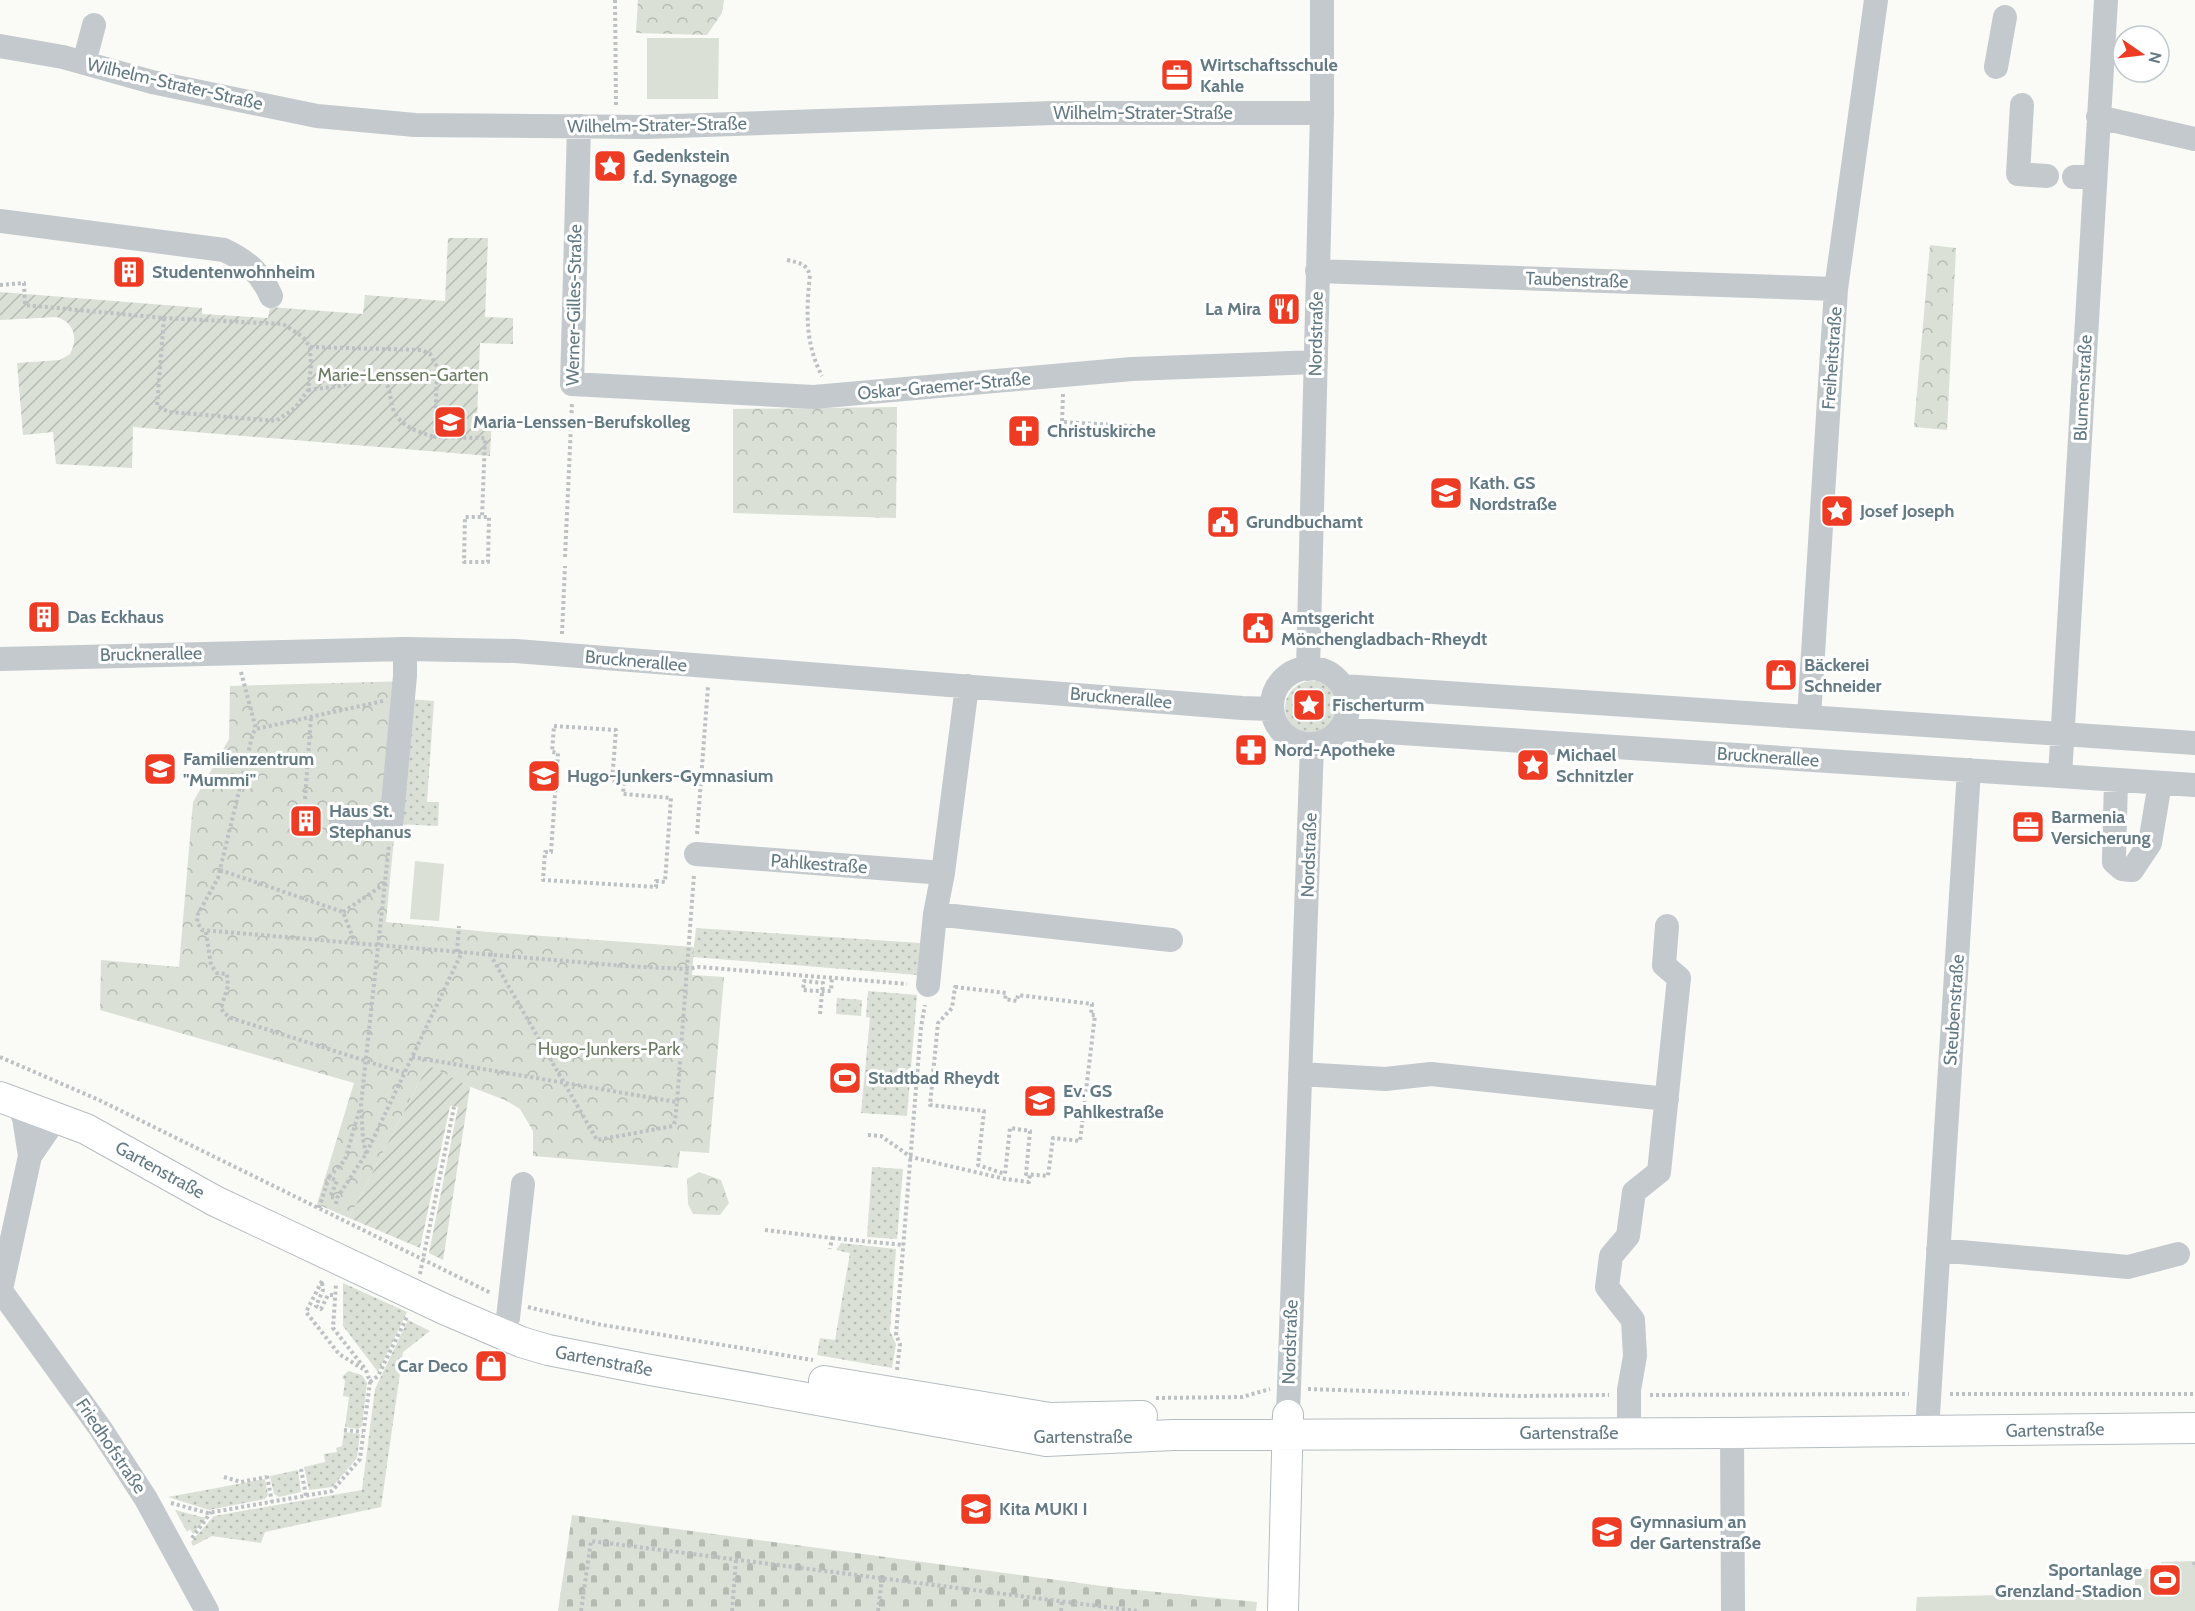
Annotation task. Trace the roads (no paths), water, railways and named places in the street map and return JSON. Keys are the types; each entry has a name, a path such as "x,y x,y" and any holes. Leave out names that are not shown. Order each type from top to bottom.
{"main road":[{"name":"Gartenstraße","path":"0,1080 93,1114 223,1184 421,1268 509,1310 545,1333 649,1354 893,1391 1050,1418 1629,1407 1716,1419 1929,1404 2195,1409"},
{"name":"Gartenstraße","path":"9,1100 87,1129 236,1211 492,1330 548,1350 1046,1441 1173,1435 1288,1413 1732,1433 2195,1428"},
{"name":"Nordstraße","path":"1283,1611 1288,1413"}],"street":[{"name":"Nordstraße","path":"1308,669 1322,113 1322,0"},
{"name":"Freiheitstraße","path":"1809,717 1836,290 1876,0"},
{"name":"Blumenstraße","path":"2060,776 2085,177 2098,117 2106,0"},
{"path":"1996,67 2005,17"},
{"path":"84,63 94,25"},
{"name":"Wilhelm-Strater-Straße","path":"0,46 63,57 152,82 317,116 415,126 616,126 1053,113 1322,113"},
{"path":"2022,105 2018,174 2047,176"},
{"path":"2098,117 2195,140"},
{"name":"Werner-Gilles-Straße","path":"572,384 579,126"},
{"path":"0,221 224,250 239,257 256,270 264,280 271,296"},
{"name":"Taubenstraße","path":"1317,271 1836,290"},
{"name":"Oskar-Graemer-Straße","path":"572,384 814,397 1132,369 1316,362"},
{"path":"341,821 391,826 405,649"},
{"name":"Brucknerallee","path":"0,659 405,649 561,654 709,668 1272,709"},
{"path":"1320,669 1329,673 1343,687 1349,706 1347,718 1334,737 1312,745 1301,744 1290,739 1277,726 1272,709 1273,696 1282,680 1298,670 1320,669"},
{"path":"928,986 935,914 943,873 967,686"},
{"path":"1343,687 2195,743"},
{"name":"Brucknerallee","path":"1341,729 2195,785"},
{"name":"Nordstraße","path":"1288,1413 1312,745"},
{"name":"Steubenstraße","path":"1929,1404 1969,770"},
{"path":"2116,780 2114,862 2122,870 2132,870 2150,843 2160,783"},
{"name":"Pahlkestraße","path":"696,854 943,873"},
{"path":"935,914 1171,940"},
{"path":"1629,1407 1635,1356 1633,1320 1607,1287 1611,1256 1628,1236 1634,1192 1659,1172 1679,978 1664,965 1667,926"},
{"path":"1300,1074 1385,1079 1431,1074 1667,1099"},
{"path":"0,1292 24,1118 9,1100"},
{"path":"20,1154 56,1118"},
{"path":"509,1310 523,1184"},
{"path":"1938,1250 2127,1267 2178,1254"},
{"name":"Friedhofstraße","path":"0,1292 100,1428 151,1508 207,1611"},
{"path":"1732,1433 1733,1611"}],"place":[{"name":"Wirtschaftsschule Kahle","path":"1177,75"},
{"name":"Gedenkstein f.d. Synagoge","path":"610,166"},
{"name":"Studentenwohnheim","path":"129,272"},
{"name":"La Mira","path":"1284,309"},
{"name":"Maria-Lenssen-Berufskolleg","path":"450,422"},
{"name":"Christuskirche","path":"1024,431"},
{"name":"Kath. GS Nordstraße","path":"1446,493"},
{"name":"Josef Joseph","path":"1837,511"},
{"name":"Grundbuchamt","path":"1223,522"},
{"name":"Das Eckhaus","path":"44,617"},
{"name":"Amtsgericht Mönchengladbach-Rheydt","path":"1258,628"},
{"name":"Bäckerei Schneider","path":"1781,675"},
{"name":"Fischerturm","path":"1309,705"},
{"name":"Nord-Apotheke","path":"1251,750"},
{"name":"Michael Schnitzler","path":"1533,765"},
{"name":"Familienzentrum \"Mummi\"","path":"160,769"},
{"name":"Hugo-Junkers-Gymnasium","path":"544,776"},
{"name":"Haus St. Stephanus","path":"306,821"},
{"name":"Barmenia Versicherung","path":"2028,827"},
{"name":"Stadtbad Rheydt","path":"845,1078"},
{"name":"Ev. GS Pahlkestraße","path":"1040,1101"},
{"name":"Car Deco","path":"491,1366"},
{"name":"Kita MUKI I","path":"976,1509"},
{"name":"Gymnasium an der Gartenstraße","path":"1607,1532"},
{"name":"Sportanlage Grenzland-Stadion","path":"2165,1580"}],"park label":[{"name":"Marie-Lenssen-Garten","path":"403,375"},
{"name":"Hugo-Junkers-Park","path":"609,1049"}]}
